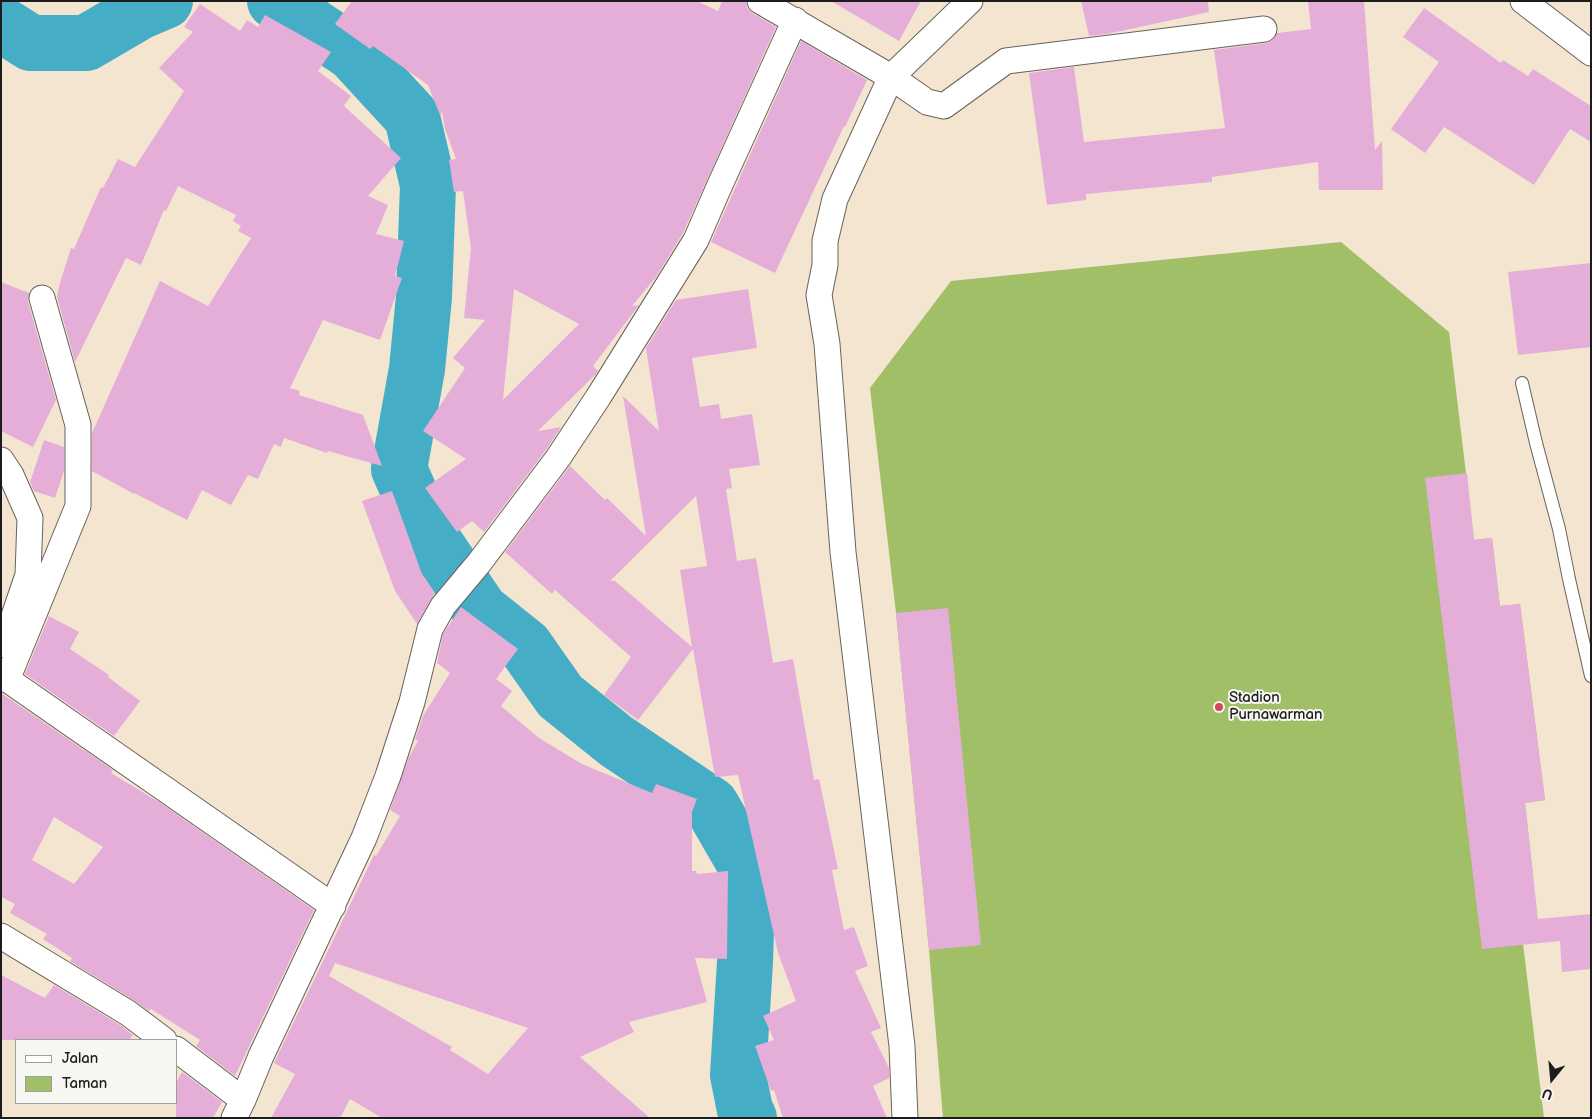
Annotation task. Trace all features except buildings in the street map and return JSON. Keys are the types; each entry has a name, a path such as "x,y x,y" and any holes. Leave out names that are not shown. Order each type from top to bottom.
{"street":[{"path":"760,1 891,77 927,102 944,106 1006,61 1264,29"},
{"path":"905,1118 902,1046 843,552 827,344 818,295 825,266 825,241 834,199 891,77 920,52 951,18 970,1"},
{"path":"1523,1 1591,53"},
{"path":"178,1052 238,1109 364,838 388,776 412,702 430,629 443,606 479,563 558,458 696,240 718,187 795,20"},
{"path":"42,298 78,425 78,506 4,678 333,906"},
{"path":"1,460 11,476 30,518 28,575 1,652"},
{"path":"1,936 128,1013 163,1039"}],"lane":[{"path":"1522,383 1559,529 1591,676"}],"green space":[{"name":"Stadion Purnawarman","path":"1341,242 1449,332 1474,540 1492,538 1500,606 1520,604 1545,800 1525,803 1533,875 1515,877 1544,1118 943,1118 929,950 896,613 870,388 951,281"}],"waterway":[{"path":"1,24 31,43 86,43 139,12 165,1"},
{"path":"275,1 353,53 412,117 428,185 424,297 417,369 399,469 426,530 480,610 525,646 560,696 616,741 711,805 748,869 745,962 738,1075 745,1110 749,1118"}],"place":[{"name":"Stadion Purnawarman","path":"1219,707"}]}
